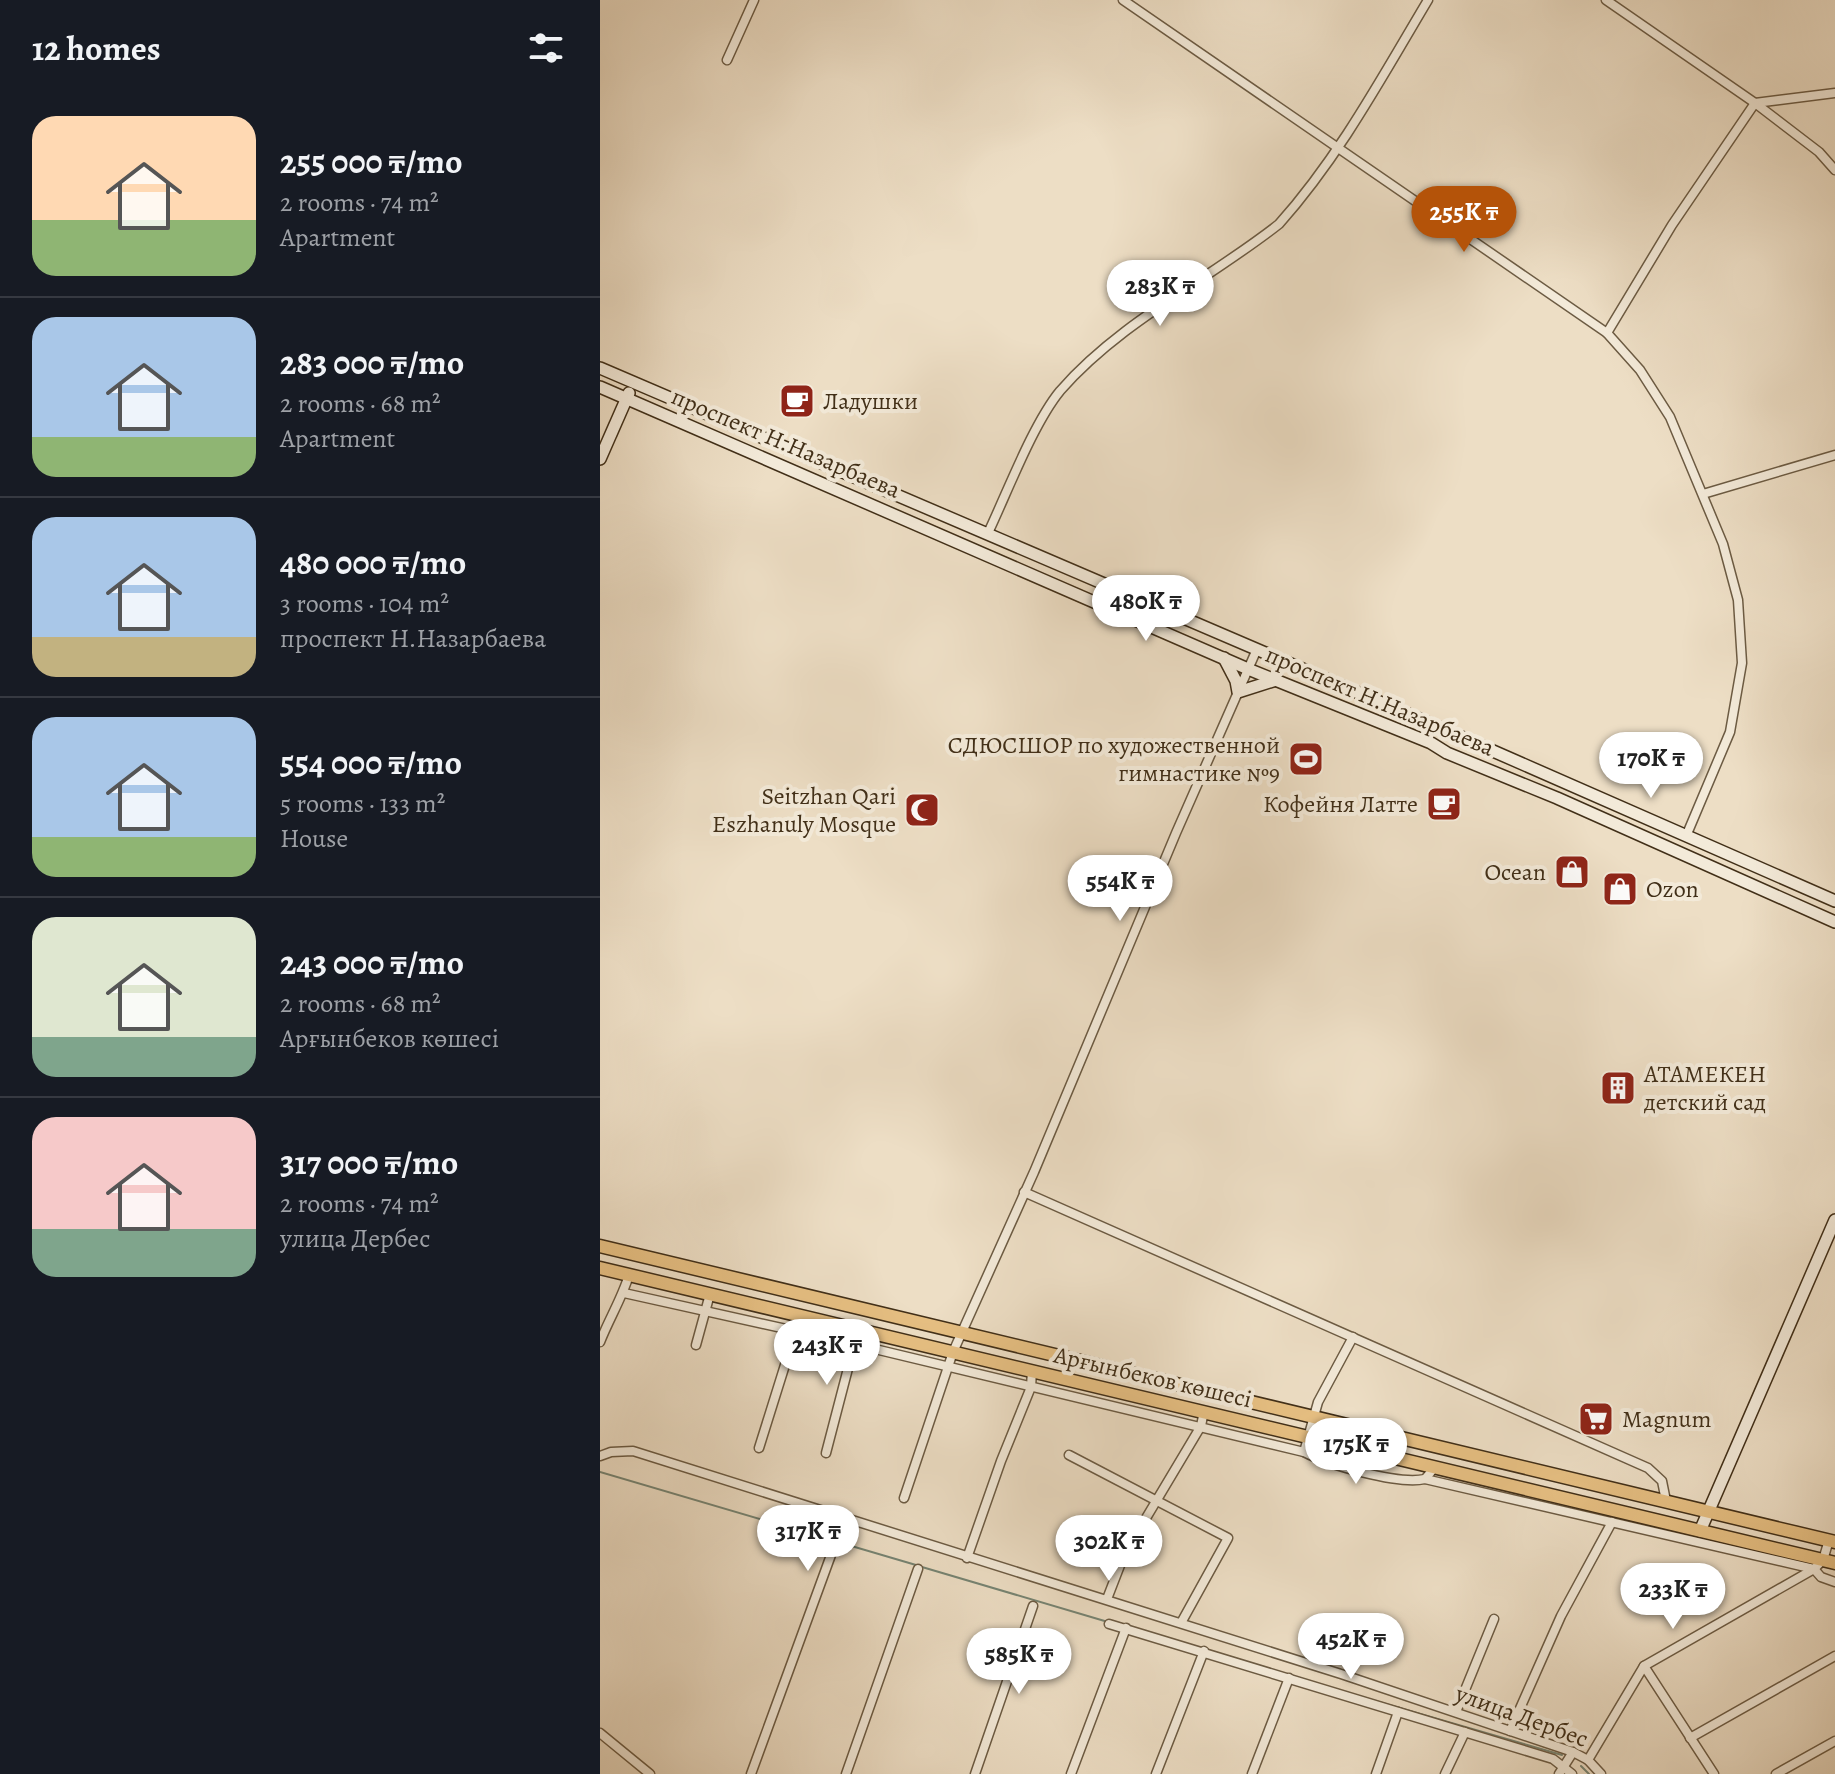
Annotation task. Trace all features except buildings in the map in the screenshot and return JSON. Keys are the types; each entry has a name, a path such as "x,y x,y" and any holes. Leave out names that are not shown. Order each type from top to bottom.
{"main road":[{"name":"проспект Н.Назарбаева","path":"600,368 1687,834 1835,901"},
{"path":"600,459 633,382"},
{"name":"проспект Н.Назарбаева","path":"600,387 1248,669 1431,743 1447,753 1557,798 1835,922"},
{"path":"1224,658 1238,692 1276,680"},
{"path":"1700,1531 1835,1220"},
{"name":"Арғынбеков көшесі","path":"600,1246 1832,1541"},
{"name":"Арғынбеков көшесі","path":"600,1268 1204,1411 1824,1564"}],"street":[{"path":"727,60 754,0"},
{"path":"1123,0 1607,333 1640,370 1670,417 1703,494 1723,544 1738,600 1742,663 1730,732 1687,834"},
{"path":"988,533 1058,393 1096,354 1279,224 1304,197 1338,150 1428,0"},
{"path":"1606,0 1755,103 1819,152 1835,170"},
{"path":"1607,333 1672,225 1755,103 1835,93"},
{"path":"1703,494 1835,455"},
{"path":"904,1498 953,1352 1257,649"},
{"path":"1024,1192 1648,1468 1662,1481 1666,1501"},
{"path":"600,1342 604,1324 624,1293 629,1275"},
{"path":"624,1293 1201,1426 1401,1481 1425,1479 1612,1522 1824,1564"},
{"path":"696,1345 710,1294"},
{"path":"759,1448 800,1317"},
{"path":"826,1453 858,1330"},
{"path":"1304,1452 1318,1402 1353,1337"},
{"path":"967,1558 1031,1387 1032,1371"},
{"path":"1107,1599 1124,1555 1201,1426 1204,1411"},
{"name":"улица Дербес","path":"600,1456 633,1451 967,1558 1107,1599 1573,1752 1588,1760 1601,1774"},
{"path":"1069,1455 1228,1538 1181,1623"},
{"path":"1425,1479 1435,1467"},
{"path":"1510,1731 1561,1616 1612,1522"},
{"path":"1832,1541 1821,1577 1835,1582"},
{"path":"751,1774 831,1555"},
{"path":"1588,1760 1644,1666 1824,1564"},
{"path":"846,1774 918,1569"},
{"path":"975,1774 1033,1606"},
{"path":"1456,1712 1494,1619"},
{"name":"улица Дербес","path":"1109,1624 1553,1759 1562,1770 1572,1774"},
{"path":"1071,1774 1126,1628"},
{"path":"1156,1774 1204,1651"},
{"path":"1690,1738 1835,1656"},
{"path":"1644,1666 1714,1774"},
{"path":"1252,1774 1289,1678"},
{"path":"1376,1774 1398,1712"},
{"path":"1445,1774 1465,1732"},
{"path":"600,1733 650,1774"},
{"path":"1776,1774 1835,1741"},
{"path":"1562,1770 1573,1752"}],"waterway":[{"path":"600,1472 916,1565"},
{"path":"922,1567 1108,1622"},
{"path":"1348,1693 1562,1755"},
{"path":"1581,1766 1589,1774"}],"place":[{"name":"Ладушки","path":"797,401"},
{"name":"СДЮСШОР по художественной гимнастике №9","path":"1306,759"},
{"name":"Кофейня Латте","path":"1444,804"},
{"name":"Seitzhan Qari Eszhanuly Mosque","path":"922,810"},
{"name":"Ocean","path":"1572,872"},
{"name":"Ozon","path":"1620,889"},
{"name":"АТАМЕКЕН детский сад","path":"1618,1088"},
{"name":"Magnum","path":"1596,1419"}]}
